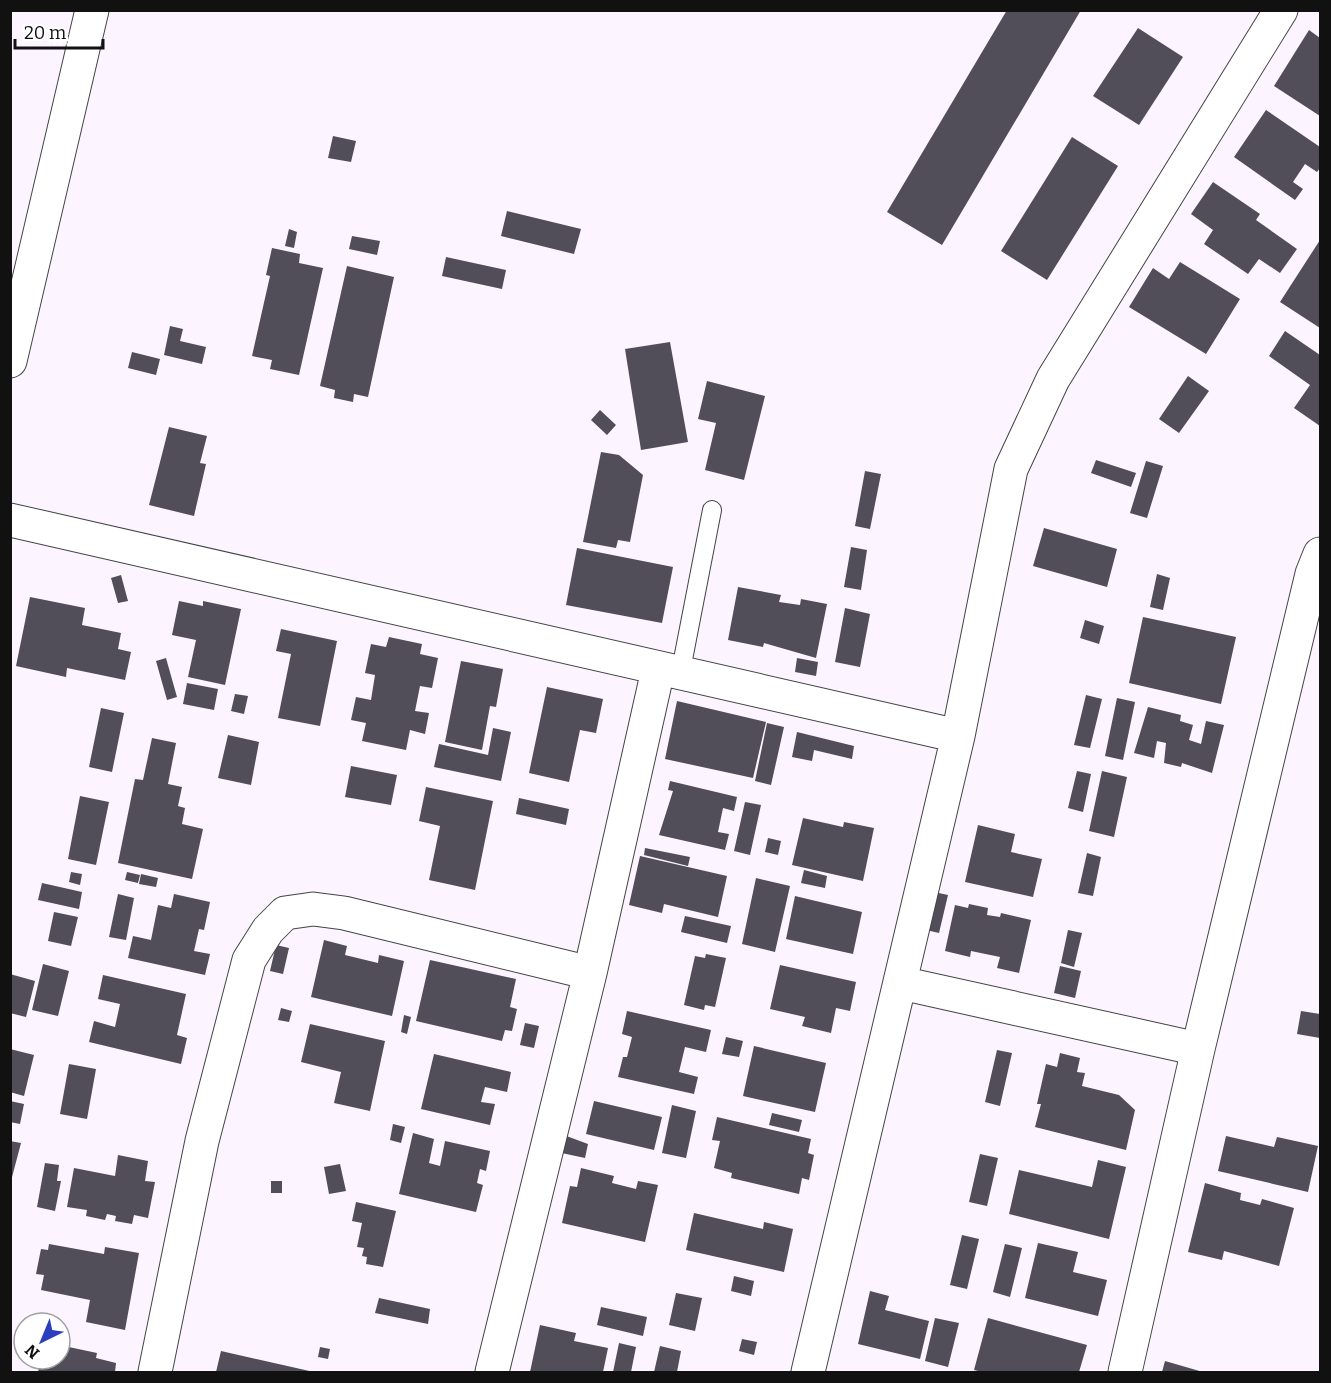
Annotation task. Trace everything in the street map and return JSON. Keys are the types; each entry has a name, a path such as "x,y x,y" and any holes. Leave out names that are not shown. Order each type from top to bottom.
{"street":[{"path":"10,361 92,10"},
{"path":"808,1372 958,736 1011,469 1022,441 1053,379 1281,10"},
{"path":"10,520 669,672 958,736"},
{"path":"1125,1372 1198,1048 1312,574 1320,554"},
{"path":"492,1372 590,973 669,672"},
{"path":"155,1372 202,1141 249,960 279,917 291,911 313,909 344,913 590,973"},
{"path":"901,983 1198,1048"}],"lane":[{"path":"669,672 712,510"}],"building":[{"path":"1007,10 1081,10 942,245 887,212"},
{"path":"1138,28 1183,57 1139,125 1093,96"},
{"path":"1309,30 1320,38 1320,116 1274,86"},
{"path":"1266,110 1320,147 1320,168 1317,172 1305,164 1293,182 1303,189 1295,200 1234,157"},
{"path":"333,136 356,141 351,162 328,158"},
{"path":"1072,137 1118,166 1047,280 1001,251"},
{"path":"1213,182 1260,214 1256,220 1297,249 1280,273 1259,259 1248,274 1204,244 1213,230 1191,214"},
{"path":"507,211 581,229 574,254 501,236"},
{"path":"289,229 297,232 294,248 285,246"},
{"path":"352,236 380,241 377,255 349,249"},
{"path":"1320,240 1320,328 1280,302"},
{"path":"272,248 300,254 299,263 323,268 299,375 270,369 272,360 252,356 270,276 266,275"},
{"path":"446,257 506,270 502,289 442,276"},
{"path":"1180,262 1240,299 1206,354 1129,307 1153,268 1169,279"},
{"path":"347,266 394,277 368,397 354,394 353,402 334,398 335,390 320,386"},
{"path":"170,326 183,329 180,341 206,347 202,364 164,355"},
{"path":"1285,331 1320,355 1320,426 1294,408 1310,385 1269,356"},
{"path":"670,342 688,442 641,450 625,349"},
{"path":"132,352 160,359 156,375 128,368"},
{"path":"1188,376 1209,391 1179,433 1159,419"},
{"path":"707,381 765,396 744,480 705,470 716,423 698,419"},
{"path":"600,410 616,425 607,435 591,420"},
{"path":"169,427 207,436 200,463 206,464 194,516 149,505"},
{"path":"601,452 619,455 643,475 630,542 618,540 616,548 583,542"},
{"path":"1096,460 1136,473 1131,487 1091,473"},
{"path":"1146,461 1163,466 1147,518 1130,513"},
{"path":"865,471 881,474 870,529 855,526"},
{"path":"1044,528 1117,549 1107,587 1033,566"},
{"path":"851,547 867,550 861,590 844,587"},
{"path":"577,548 673,567 662,623 566,605"},
{"path":"1157,574 1170,578 1163,610 1150,607"},
{"path":"121,575 128,601 118,603 111,578"},
{"path":"738,587 781,595 779,602 800,605 801,599 827,604 816,658 764,643 763,647 728,640"},
{"path":"30,597 85,608 82,625 121,633 118,649 131,652 125,680 67,668 66,677 16,666"},
{"path":"179,601 203,606 203,601 241,609 225,685 188,677 196,640 172,635"},
{"path":"845,608 870,614 860,667 835,662"},
{"path":"1143,617 1236,637 1221,704 1129,683"},
{"path":"1085,620 1104,626 1099,644 1080,638"},
{"path":"281,629 337,641 320,726 278,718 291,654 276,651"},
{"path":"389,637 422,644 420,654 438,658 432,688 420,686 415,711 429,713 425,734 410,730 406,750 362,741 366,723 351,720 356,697 371,700 375,675 365,673 371,644 386,647"},
{"path":"166,658 177,697 167,700 156,661"},
{"path":"797,658 818,662 816,676 795,672"},
{"path":"461,661 503,669 496,707 490,706 482,750 445,742"},
{"path":"187,683 218,689 214,710 183,704"},
{"path":"547,687 603,699 596,733 580,730 569,782 529,773"},
{"path":"235,694 248,696 244,714 231,711"},
{"path":"1086,695 1102,699 1090,748 1074,745"},
{"path":"1117,698 1135,702 1123,760 1105,756"},
{"path":"677,701 766,722 753,778 665,759"},
{"path":"1148,707 1181,715 1180,721 1193,725 1189,740 1201,744 1206,721 1224,725 1212,773 1182,763 1181,767 1164,763 1166,743 1157,741 1154,758 1134,753"},
{"path":"101,708 124,713 112,772 89,767"},
{"path":"767,723 784,727 771,785 755,781"},
{"path":"493,728 511,732 501,781 434,767 439,744 488,755"},
{"path":"797,732 854,746 852,759 814,750 812,761 792,757"},
{"path":"228,735 259,742 251,785 218,778"},
{"path":"152,738 176,743 168,784 182,787 178,806 185,808 182,824 203,829 192,879 118,863 135,779 143,780"},
{"path":"351,766 397,775 391,805 345,797"},
{"path":"1077,771 1091,774 1083,812 1068,808"},
{"path":"1102,771 1127,777 1114,837 1089,831"},
{"path":"670,781 737,797 734,811 723,808 718,832 729,834 725,850 659,835 673,791 668,790"},
{"path":"426,787 493,801 475,890 429,880 440,826 419,821"},
{"path":"80,796 109,802 96,865 68,859"},
{"path":"519,798 569,809 566,825 516,814"},
{"path":"745,802 761,805 750,855 734,851"},
{"path":"803,818 843,827 844,822 874,828 863,881 792,865"},
{"path":"978,825 1015,834 1011,852 1042,859 1033,897 965,882"},
{"path":"768,838 781,841 778,855 765,852"},
{"path":"645,848 690,857 688,866 644,855"},
{"path":"1087,853 1101,857 1093,896 1078,893"},
{"path":"640,856 727,876 718,917 664,904 662,913 629,905"},
{"path":"804,870 827,876 825,888 801,883"},
{"path":"71,872 82,874 80,885 69,882"},
{"path":"127,872 140,875 138,883 125,880"},
{"path":"141,874 158,878 156,887 139,884"},
{"path":"756,878 790,886 775,952 742,944"},
{"path":"42,883 82,892 79,909 38,900"},
{"path":"934,892 948,895 939,933 926,930"},
{"path":"118,894 134,898 126,940 109,937"},
{"path":"174,894 210,902 204,930 199,929 194,951 210,954 205,975 128,958 133,936 151,940 158,905 171,908"},
{"path":"795,896 862,912 853,954 786,939"},
{"path":"969,904 988,908 987,915 1000,917 1001,913 1031,920 1019,973 997,968 1000,957 971,951 970,957 945,951 955,905 968,908"},
{"path":"54,912 78,917 71,946 48,941"},
{"path":"685,916 731,926 727,943 681,932"},
{"path":"1068,930 1082,933 1074,967 1061,963"},
{"path":"324,940 347,946 345,955 378,963 379,955 404,961 392,1016 311,997"},
{"path":"276,945 289,948 283,974 270,971"},
{"path":"706,954 726,958 715,1007 705,1005 704,1010 684,1005 695,956 705,958"},
{"path":"430,960 516,979 510,1007 517,1009 512,1031 505,1030 502,1041 416,1021"},
{"path":"43,964 69,971 58,1016 32,1010"},
{"path":"780,965 856,982 850,1011 836,1008 831,1033 802,1026 805,1017 770,1009"},
{"path":"1060,966 1081,971 1075,998 1054,993"},
{"path":"10,974 35,981 26,1017 10,1013"},
{"path":"103,975 186,994 177,1035 187,1038 181,1064 89,1042 94,1021 115,1027 120,1004 98,999"},
{"path":"281,1008 292,1011 289,1022 278,1020"},
{"path":"627,1011 711,1030 706,1052 685,1047 679,1072 698,1077 694,1094 618,1077 623,1057 627,1057 632,1037 622,1034"},
{"path":"1301,1011 1320,1014 1320,1038 1297,1034"},
{"path":"404,1015 411,1017 407,1034 401,1032"},
{"path":"525,1023 539,1026 534,1048 520,1045"},
{"path":"310,1024 385,1041 370,1111 334,1103 341,1072 301,1062"},
{"path":"726,1037 743,1041 739,1057 722,1054"},
{"path":"754,1046 826,1063 815,1112 743,1096"},
{"path":"10,1049 34,1055 24,1096 10,1092"},
{"path":"997,1050 1012,1053 1000,1106 985,1102"},
{"path":"1060,1053 1080,1058 1077,1072 1085,1073 1082,1086 1119,1095 1135,1110 1126,1150 1035,1127 1041,1104 1037,1104 1046,1064 1057,1067"},
{"path":"434,1054 511,1072 507,1092 485,1087 481,1102 495,1104 490,1125 421,1109"},
{"path":"69,1064 96,1069 87,1119 60,1114"},
{"path":"10,1101 24,1104 20,1124 10,1122"},
{"path":"594,1101 662,1117 654,1150 586,1134"},
{"path":"672,1105 696,1111 686,1158 662,1153"},
{"path":"772,1113 802,1120 799,1132 769,1125"},
{"path":"717,1117 811,1139 808,1153 814,1155 809,1180 802,1178 799,1194 731,1178 732,1173 714,1168 720,1141 712,1140"},
{"path":"393,1124 405,1127 401,1143 390,1140"},
{"path":"413,1133 434,1139 429,1163 440,1166 445,1141 490,1151 486,1171 480,1169 477,1183 483,1185 476,1212 399,1194"},
{"path":"561,1134 588,1144 585,1158 557,1152"},
{"path":"1226,1136 1274,1147 1277,1137 1318,1146 1308,1192 1218,1171"},
{"path":"10,1141 21,1143 11,1181 10,1181"},
{"path":"980,1154 998,1158 987,1206 969,1202"},
{"path":"118,1155 148,1161 145,1181 155,1182 148,1218 134,1215 132,1224 115,1221 116,1216 107,1214 105,1220 86,1216 87,1210 67,1207 74,1168 115,1176"},
{"path":"1098,1160 1126,1167 1109,1239 1009,1214 1019,1170 1092,1187"},
{"path":"45,1163 59,1165 57,1181 61,1181 55,1211 37,1207"},
{"path":"340,1164 346,1191 329,1194 324,1167"},
{"path":"581,1168 614,1176 612,1183 636,1189 638,1181 658,1185 645,1242 562,1223 570,1186 577,1187"},
{"path":"271,1181 282,1181 282,1193 271,1193"},
{"path":"1205,1183 1241,1193 1240,1200 1260,1205 1262,1199 1294,1208 1279,1266 1224,1251 1222,1260 1188,1252"},
{"path":"356,1202 396,1211 383,1267 366,1264 367,1257 362,1256 364,1248 357,1247 362,1223 352,1221"},
{"path":"694,1213 763,1229 764,1222 793,1229 784,1272 686,1250"},
{"path":"962,1235 979,1239 967,1289 950,1285"},
{"path":"1038,1243 1078,1252 1073,1272 1107,1280 1098,1316 1025,1298"},
{"path":"49,1244 104,1254 105,1247 139,1253 125,1330 86,1322 90,1300 41,1290 44,1275 36,1274 41,1249 48,1250"},
{"path":"1005,1244 1022,1248 1010,1297 993,1292"},
{"path":"734,1276 754,1281 751,1296 731,1291"},
{"path":"870,1291 889,1296 885,1310 929,1321 920,1359 858,1344"},
{"path":"676,1293 702,1298 695,1331 669,1325"},
{"path":"379,1298 430,1309 428,1324 375,1313"},
{"path":"601,1307 647,1317 643,1336 597,1325"},
{"path":"935,1318 959,1323 948,1367 925,1361"},
{"path":"988,1318 1087,1345 1079,1372 982,1372 974,1370"},
{"path":"540,1325 576,1333 574,1341 608,1348 603,1372 530,1372"},
{"path":"742,1339 757,1342 754,1355 739,1351"},
{"path":"619,1343 636,1347 631,1372 613,1372"},
{"path":"660,1346 681,1351 677,1372 654,1372"},
{"path":"320,1347 330,1349 328,1359 318,1357"},
{"path":"72,1348 97,1353 96,1358 116,1363 115,1372 38,1372 72,1371"},
{"path":"221,1351 314,1372 216,1372"},
{"path":"1165,1361 1203,1372 1162,1372"}]}
